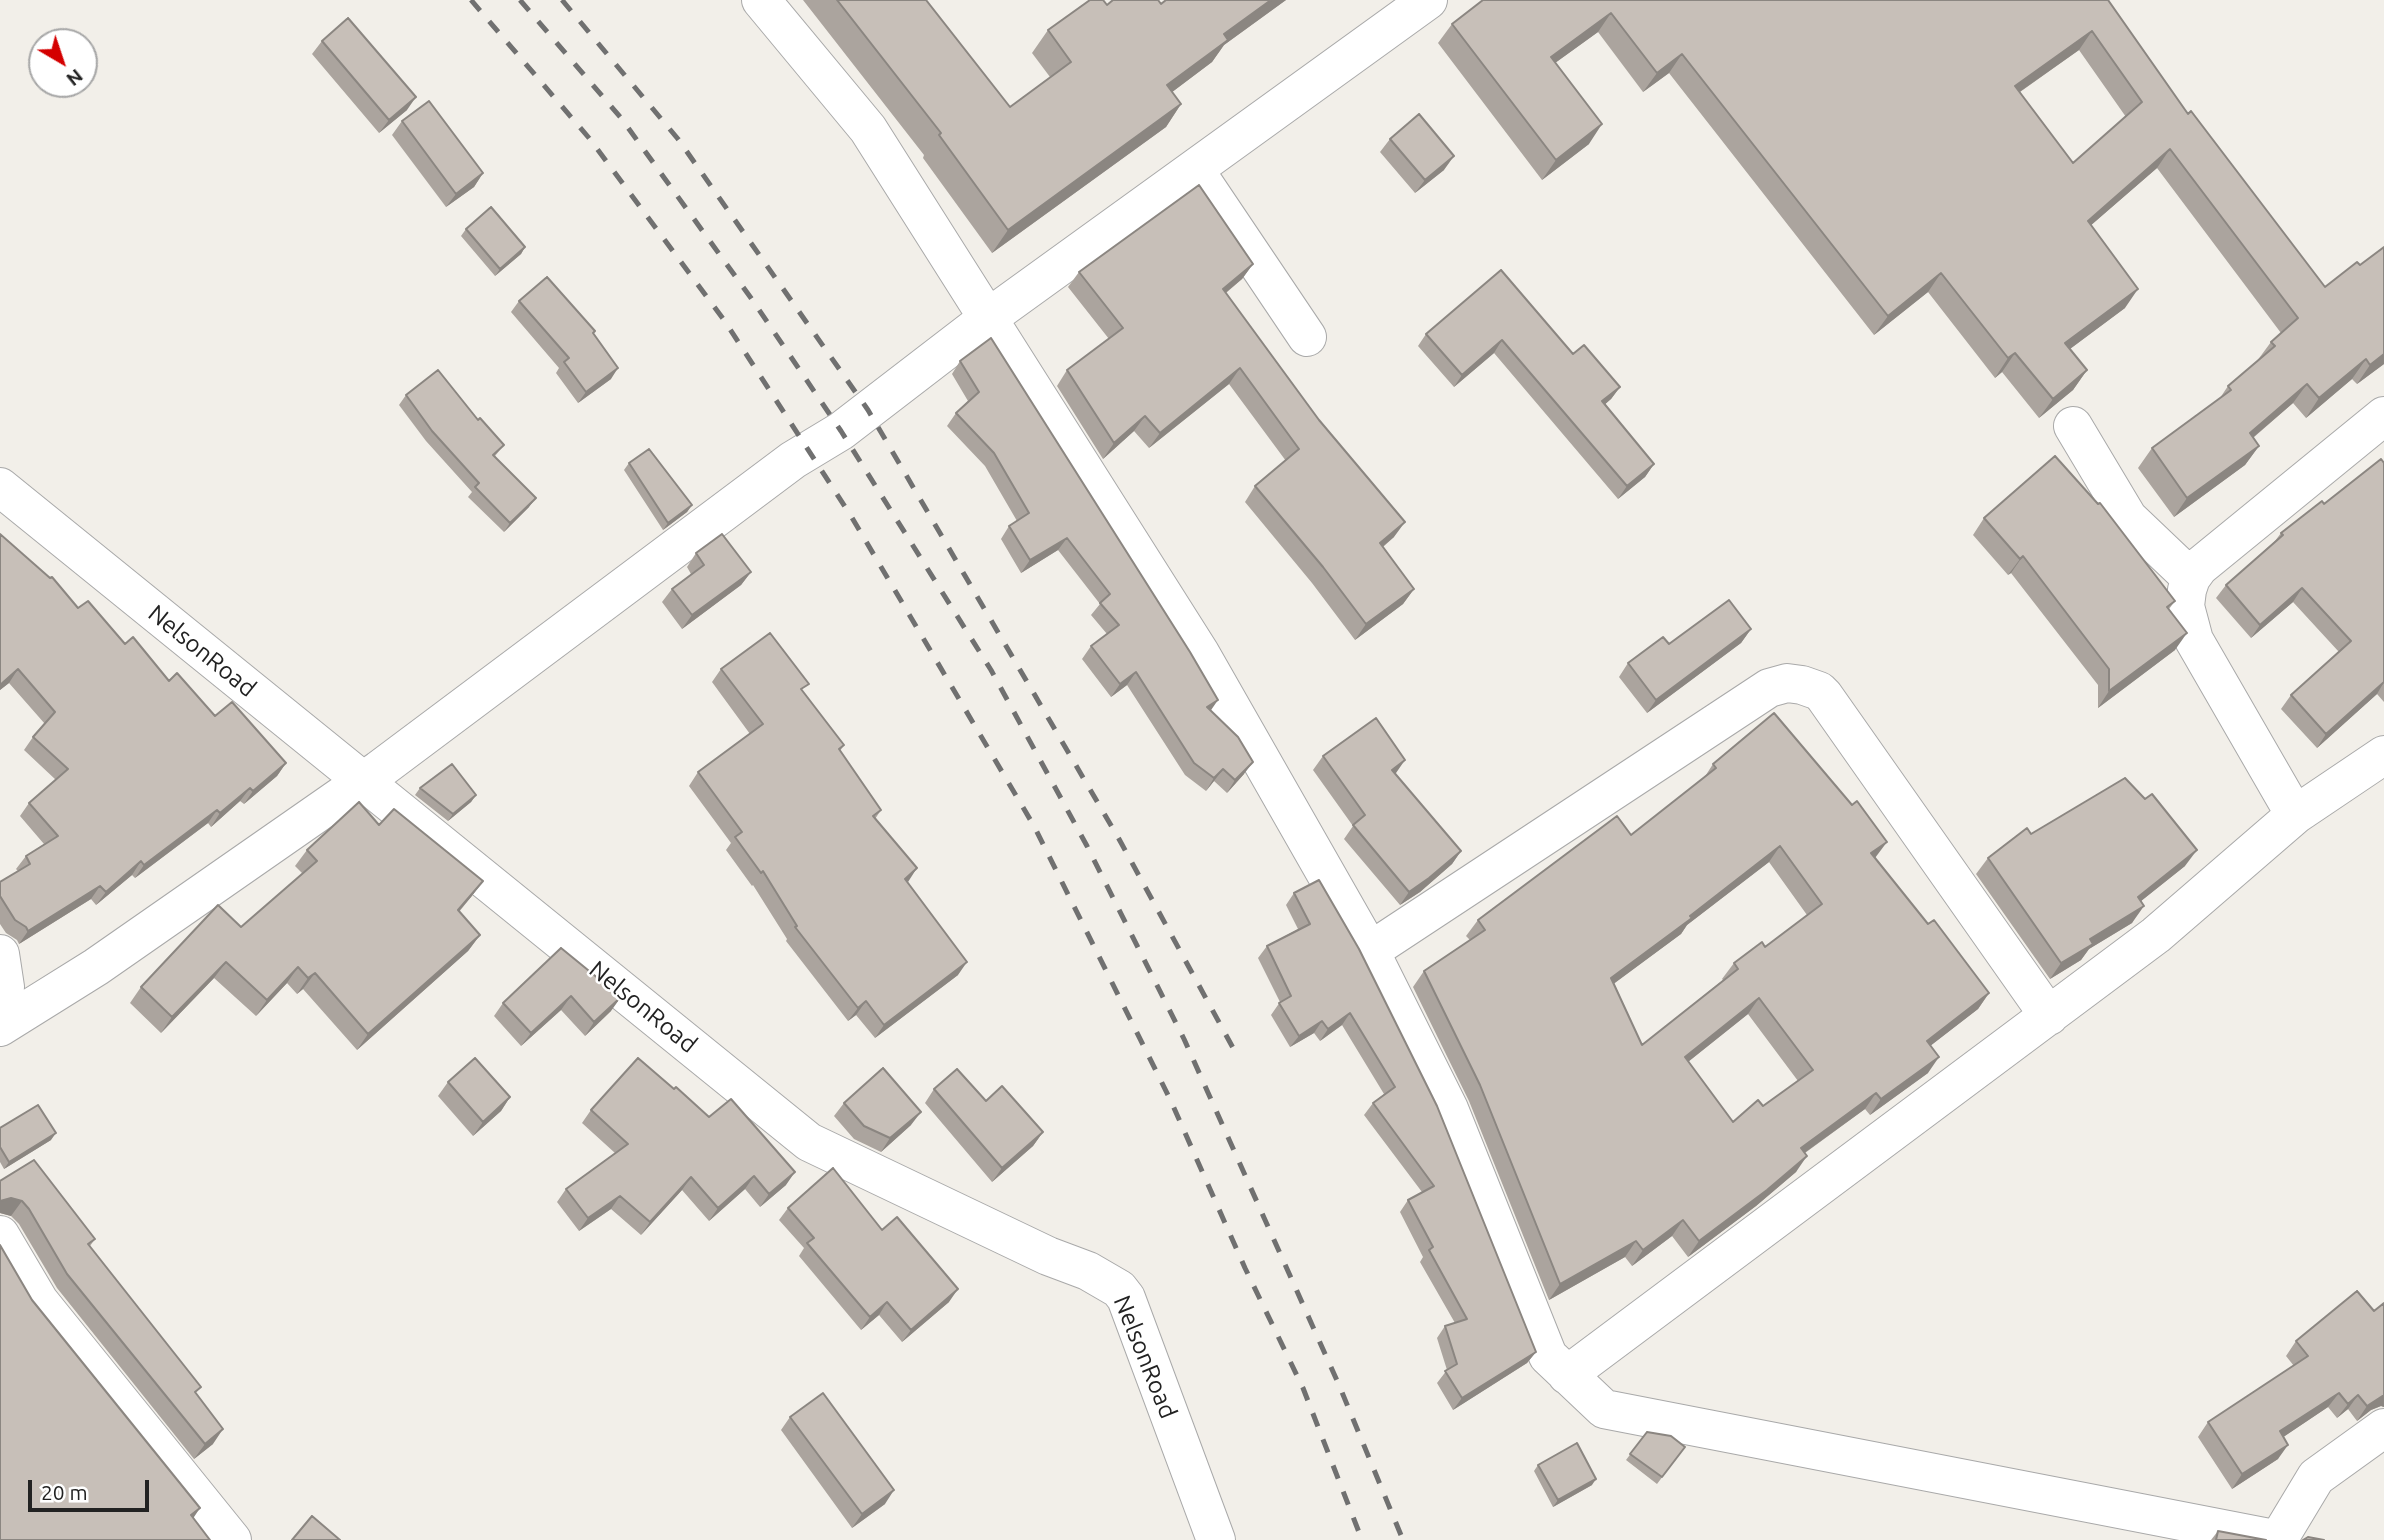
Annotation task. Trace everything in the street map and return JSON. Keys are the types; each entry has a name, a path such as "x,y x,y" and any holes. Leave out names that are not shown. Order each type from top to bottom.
{"street":[{"path":"761,0 868,129 1200,653 1370,951 1449,1109 1548,1356 1604,1409 2278,1540 2316,1477 2384,1428"},
{"path":"0,1027 96,967 364,781 793,460 841,431 988,318 1428,0"},
{"path":"1194,169 1307,337"},
{"path":"2295,815 2194,640 2185,606 2191,578 2199,567 2384,416"},
{"path":"2073,426 2128,518 2191,578"},
{"name":"NelsonRoad","path":"0,487 809,1142 1048,1256 1088,1271 1119,1289 1126,1298 1216,1540"},
{"path":"1370,951 1769,688 1787,683 1802,685 1819,691 1824,696 2049,1016"},
{"path":"1567,1375 2156,935 2295,815 2384,755"},
{"path":"0,954 5,987 0,1008"},
{"path":"0,1235 39,1301 232,1540"}],"building":[{"path":"837,0 926,0 1010,107 1071,62 1048,30 1090,0 1103,0 1107,5 1113,0 1158,0 1161,4 1166,0 1271,0 1224,34 1228,40 1167,85 1181,104 1008,230 939,135 941,133"},
{"path":"1483,0 2108,0 2188,114 2191,111 2325,287 2357,262 2360,265 2384,247 2384,354 2370,365 2366,359 2319,398 2307,384 2250,433 2259,446 2187,498 2152,448 2231,390 2228,386 2275,346 2271,342 2298,318 2170,149 2088,221 2138,289 2065,343 2087,370 2053,399 2015,353 2008,358 1941,273 1888,316 1682,54 1657,73 1611,13 1551,57 1602,124 1556,160 1452,24","holes":["2092,31 2142,102 2073,163 2015,86"]},
{"path":"348,18 416,97 389,120 322,41"},
{"path":"429,101 483,173 456,194 402,121"},
{"path":"1419,114 1454,156 1425,180 1390,139"},
{"path":"1199,185 1253,264 1223,289 1319,420 1405,522 1380,543 1414,589 1366,624 1323,567 1255,486 1299,449 1240,368 1160,433 1145,416 1114,443 1067,370 1123,328 1079,272"},
{"path":"491,207 525,247 500,269 466,229"},
{"path":"1501,270 1573,354 1584,345 1620,387 1602,401 1654,464 1627,486 1502,340 1462,375 1426,334"},
{"path":"547,277 595,331 593,333 618,368 586,392 564,362 569,358 519,301"},
{"path":"991,338 1190,652 1218,700 1207,707 1238,737 1253,762 1235,780 1223,769 1214,778 1194,763 1136,672 1120,684 1091,646 1119,625 1100,603 1110,594 1067,538 1030,560 1009,526 1029,513 994,453 956,413 979,392 960,361"},
{"path":"438,370 478,420 480,418 504,445 493,455 536,498 510,523 475,487 479,483 432,431 406,395"},
{"path":"649,449 692,505 668,523 629,463"},
{"path":"2055,456 2098,504 2100,503 2175,601 2167,607 2187,633 2109,691 2109,669 2023,556 2020,559 1984,518"},
{"path":"2381,459 2384,463 2384,682 2326,734 2291,695 2351,641 2302,588 2260,625 2226,585 2283,535 2281,533 2322,501 2324,504"},
{"path":"0,534 52,577 78,608 88,601 125,644 133,637 169,681 177,673 215,716 232,702 286,763 253,791 250,788 220,813 217,810 144,865 141,861 106,892 100,886 28,931 15,920 0,896 0,882 30,864 26,856 58,836 29,803 68,769 33,737 55,712 18,669 0,685"},
{"path":"722,534 751,572 692,615 672,589 704,565 696,553"},
{"path":"1729,600 1751,629 1656,700 1628,663 1663,637 1669,644"},
{"path":"770,633 809,684 801,689 844,745 839,749 881,810 873,816 917,868 905,879 967,962 884,1025 866,1001 858,1008 795,927 797,926 763,871 761,873 735,837 742,832 698,772 763,724 721,669"},
{"path":"1774,713 1852,805 1857,801 1887,842 1871,853 1928,924 1934,920 1989,993 1927,1041 1939,1057 1881,1099 1876,1093 1801,1148 1807,1156 1699,1241 1683,1220 1643,1250 1636,1241 1560,1284 1480,1085 1424,971 1485,930 1478,920 1617,816 1631,835 1716,768 1713,764","holes":["1780,846 1822,904 1765,947 1762,942 1734,963 1738,969 1642,1045 1611,978 1692,918 1690,916","1759,998 1813,1070 1763,1106 1758,1100 1733,1122 1685,1057"]},
{"path":"1376,718 1405,760 1392,770 1461,851 1409,892 1353,825 1365,815 1323,756"},
{"path":"452,764 476,795 453,814 420,788"},
{"path":"2125,778 2145,799 2152,794 2197,850 2138,897 2144,906 2090,939 2093,944 2061,963 1988,858 2027,828 2031,834"},
{"path":"359,802 379,825 394,809 483,881 458,910 480,935 368,1034 315,973 308,978 298,967 267,1000 226,962 172,1017 141,987 218,905 241,927 317,861 307,850"},
{"path":"1319,880 1359,949 1437,1106 1536,1352 1462,1398 1445,1371 1457,1364 1445,1326 1467,1319 1429,1250 1433,1247 1408,1200 1434,1186 1373,1103 1395,1087 1350,1013 1328,1029 1322,1021 1299,1036 1279,1003 1291,996 1267,946 1310,924 1294,893"},
{"path":"561,948 621,997 594,1022 571,996 531,1033 503,1003"},
{"path":"475,1058 510,1097 483,1122 448,1082"},
{"path":"638,1058 709,1117 731,1099 795,1172 769,1194 754,1176 718,1208 691,1177 650,1222 620,1196 588,1218 566,1189 628,1144 591,1110"},
{"path":"883,1068 921,1112 890,1138 864,1126 844,1103"},
{"path":"957,1069 986,1101 1002,1086 1043,1132 1002,1168 934,1089"},
{"path":"38,1105 56,1133 9,1162 0,1147 0,1128"},
{"path":"34,1160 95,1239 88,1244 201,1387 195,1392 223,1429 205,1444 67,1274 29,1209 22,1201 11,1198 0,1201 0,1181"},
{"path":"833,1168 882,1230 897,1217 958,1289 911,1330 887,1302 870,1317 807,1243 814,1238 788,1208"},
{"path":"0,1245 32,1300 200,1508 191,1515 210,1540 0,1540"},
{"path":"2357,1291 2374,1311 2384,1303 2384,1395 2367,1406 2358,1395 2348,1404 2339,1393 2280,1431 2288,1445 2242,1474 2208,1422 2308,1356 2296,1341"},
{"path":"823,1393 894,1490 862,1514 790,1417"},
{"path":"1647,1432 1671,1436 1685,1447 1662,1477 1630,1454"},
{"path":"1577,1443 1596,1479 1558,1500 1538,1465"},
{"path":"312,1516 340,1540 292,1540"},
{"path":"2218,1531 2266,1540 2216,1540"},
{"path":"2308,1537 2324,1540 2303,1540"}],"railway":[{"path":"471,0 589,138 724,320 851,516 1034,826 1170,1099 1245,1268 1303,1388 1362,1540"},
{"path":"520,0 621,118 751,298 841,431 991,670 1087,846 1184,1039 1339,1385 1403,1540"},
{"path":"562,0 678,139 868,410 1119,839 1238,1057"}]}
